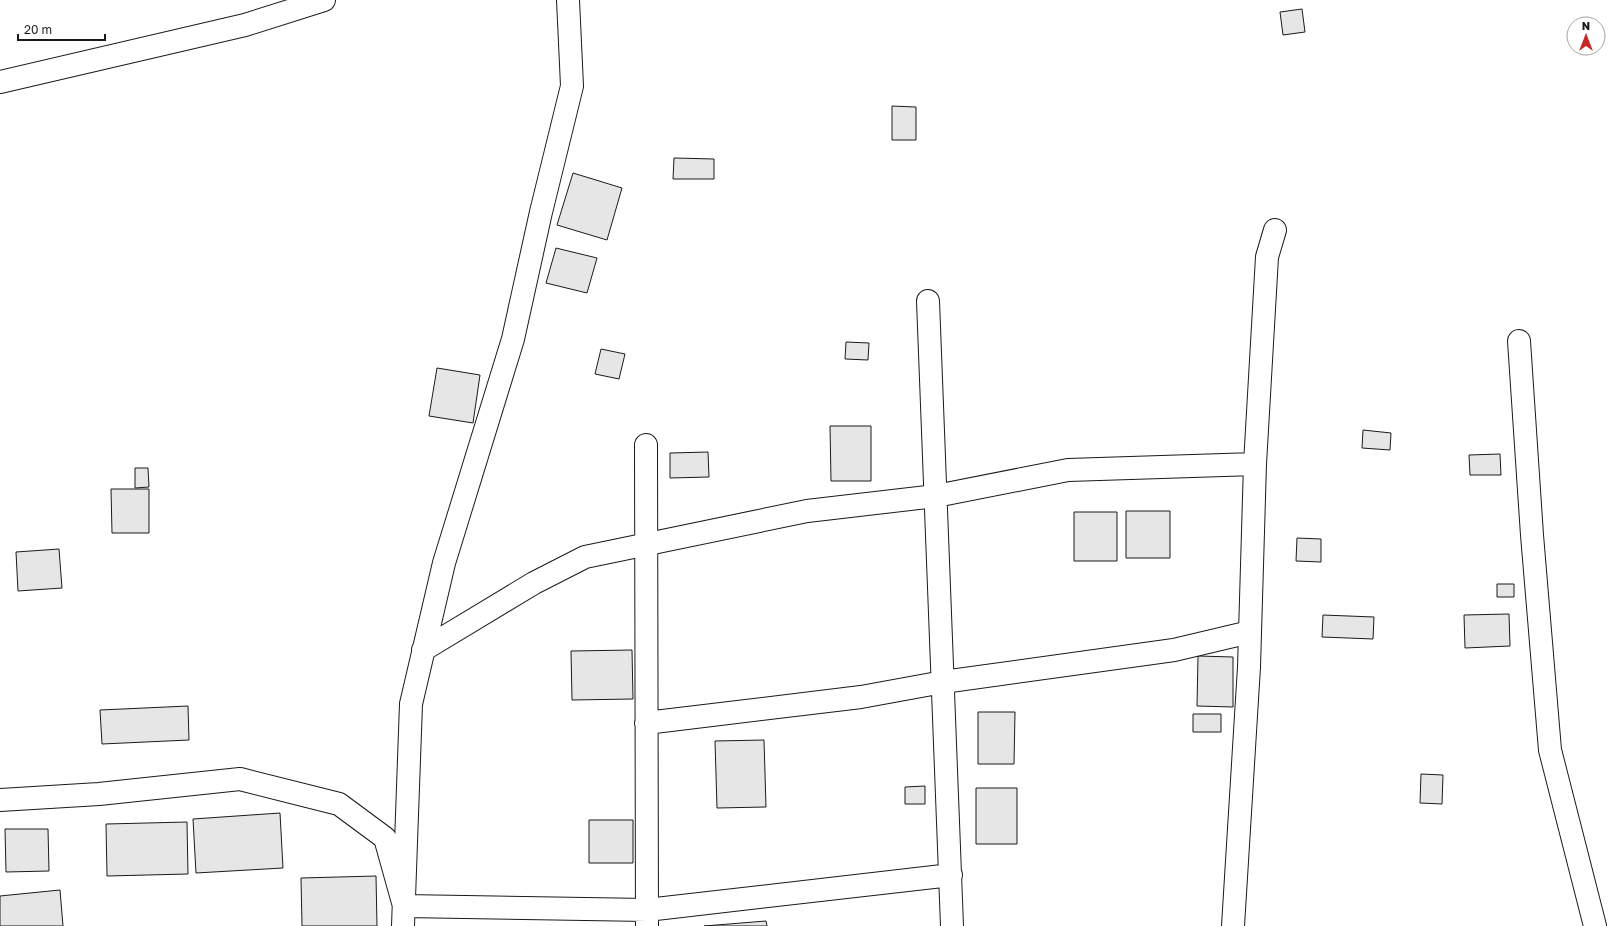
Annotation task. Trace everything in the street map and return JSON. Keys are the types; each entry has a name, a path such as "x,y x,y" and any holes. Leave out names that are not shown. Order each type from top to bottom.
{"street":[{"path":"0,82 245,25 324,0"},
{"path":"403,916 411,704 444,563 513,339 541,212 572,86 568,0"},
{"path":"1233,926 1250,632 1255,464 1267,257 1275,230"},
{"path":"928,302 952,926"},
{"path":"1519,341 1532,535 1550,750 1595,926"},
{"path":"646,445 647,918"},
{"path":"423,650 534,583 585,557 807,511 936,496 1068,470 1255,464"},
{"path":"646,723 861,697 943,682 1174,650 1250,632"},
{"path":"0,800 99,794 240,779 339,804 385,838 403,916"},
{"path":"403,916 647,918 951,875"}],"building":[{"path":"1302,9 1305,32 1283,35 1280,12"},
{"path":"892,106 916,107 916,140 892,140"},
{"path":"674,158 714,159 714,179 673,179"},
{"path":"573,173 622,188 607,240 557,225"},
{"path":"556,248 597,258 587,293 546,283"},
{"path":"846,342 869,343 868,360 845,359"},
{"path":"601,349 625,354 619,379 595,374"},
{"path":"437,368 480,375 473,423 429,416"},
{"path":"830,426 871,426 871,481 831,481"},
{"path":"1363,430 1391,433 1390,450 1362,448"},
{"path":"708,452 709,477 670,478 670,453"},
{"path":"1500,454 1501,475 1470,475 1469,455"},
{"path":"135,468 148,468 149,487 135,488"},
{"path":"111,489 149,489 149,533 112,533"},
{"path":"1126,511 1170,511 1170,558 1126,558"},
{"path":"1074,512 1117,512 1117,561 1074,561"},
{"path":"1297,538 1321,539 1321,562 1296,561"},
{"path":"59,549 62,588 18,591 16,552"},
{"path":"1497,584 1514,584 1514,597 1497,597"},
{"path":"1509,614 1510,646 1465,648 1464,615"},
{"path":"1323,615 1374,617 1373,639 1322,637"},
{"path":"632,650 633,699 572,700 571,651"},
{"path":"1198,656 1233,657 1233,707 1197,706"},
{"path":"188,706 189,740 102,744 100,710"},
{"path":"978,712 1015,712 1014,764 978,764"},
{"path":"1193,714 1221,714 1221,732 1193,732"},
{"path":"764,740 766,807 717,808 715,741"},
{"path":"1421,774 1443,775 1442,804 1420,803"},
{"path":"925,786 925,804 905,804 905,787"},
{"path":"976,788 1017,788 1017,844 976,844"},
{"path":"280,813 283,868 196,873 193,819"},
{"path":"589,820 633,820 633,863 589,863"},
{"path":"187,822 188,874 107,876 106,824"},
{"path":"5,829 48,829 49,871 6,872"},
{"path":"376,876 377,926 302,926 301,878"},
{"path":"60,890 63,926 0,926 0,896"},
{"path":"766,921 767,926 704,926"}]}
